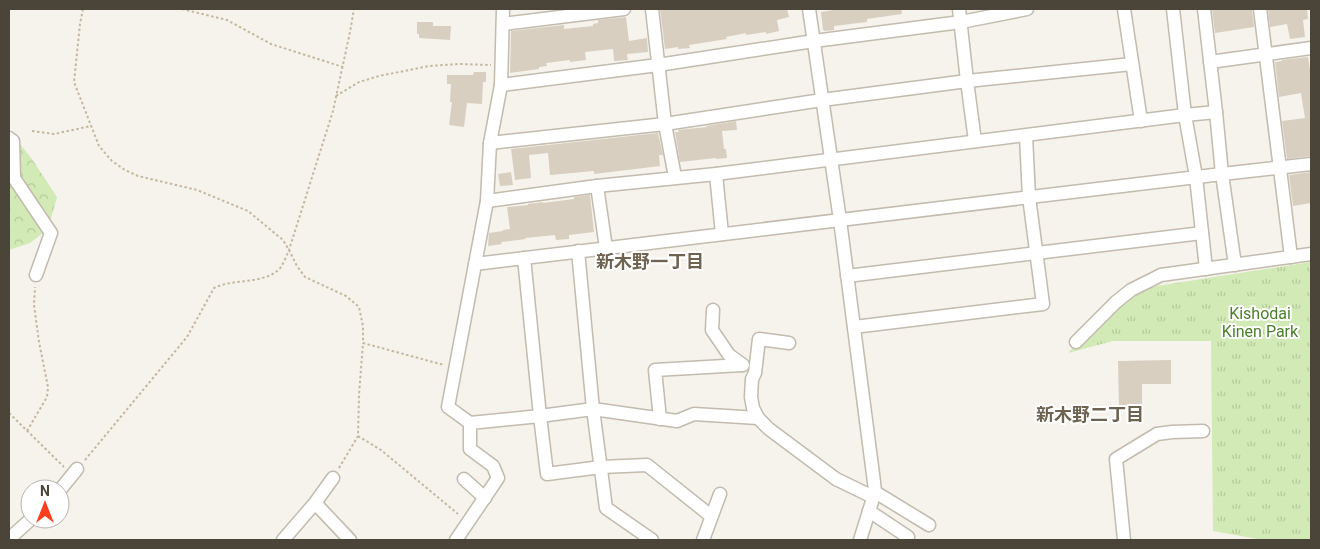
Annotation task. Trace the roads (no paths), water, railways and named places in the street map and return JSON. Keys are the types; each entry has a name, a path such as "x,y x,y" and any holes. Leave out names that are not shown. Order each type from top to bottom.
{"street":[{"path":"503,9 501,85 490,143 487,201 448,407 470,423 593,409 677,421 694,414 758,418"},
{"path":"503,24 624,9"},
{"path":"652,9 665,124 675,178"},
{"path":"809,9 848,276 874,482 874,494 860,540"},
{"path":"501,85 658,65 814,41 960,15 1026,9"},
{"path":"1124,9 1141,121"},
{"path":"1173,9 1185,115 1196,177 1206,269"},
{"path":"1204,9 1222,174 1235,265"},
{"path":"1260,9 1291,257"},
{"path":"960,15 966,81 975,141"},
{"path":"1210,62 1311,48"},
{"path":"490,143 665,124 822,100 966,81 1132,64"},
{"path":"487,201 597,186 716,174 831,158 1216,112"},
{"path":"854,327 1043,304 1029,198 1026,136"},
{"path":"9,138 13,141 14,178 51,233 36,275"},
{"path":"475,264 1311,164"},
{"path":"716,174 722,234"},
{"path":"597,186 606,248"},
{"path":"848,276 1202,232"},
{"path":"578,252 593,409 606,508 652,540"},
{"path":"1076,342 1116,302 1131,290 1161,275 1311,254"},
{"path":"524,258 547,474 601,467 646,465 711,516"},
{"path":"713,310 712,330 729,356 755,373"},
{"path":"789,343 759,339 751,397 753,408 758,418 769,429 836,479 874,494 928,525"},
{"path":"660,419 655,370 742,365"},
{"path":"456,540 498,478 494,466 470,449 470,423"},
{"path":"1124,540 1116,459 1157,434 1203,431"},
{"path":"69,479 75,472"},
{"path":"283,540 315,503 333,478"},
{"path":"464,479 485,498"},
{"path":"703,540 720,494"},
{"path":"315,503 350,540"},
{"path":"869,511 908,537"}],"district":[{"name":"新木野一丁目","path":"650,261"},
{"name":"新木野二丁目","path":"1090,414"}],"park label":[{"name":"Kishodai Kinen Park","path":"1260,322"}]}
